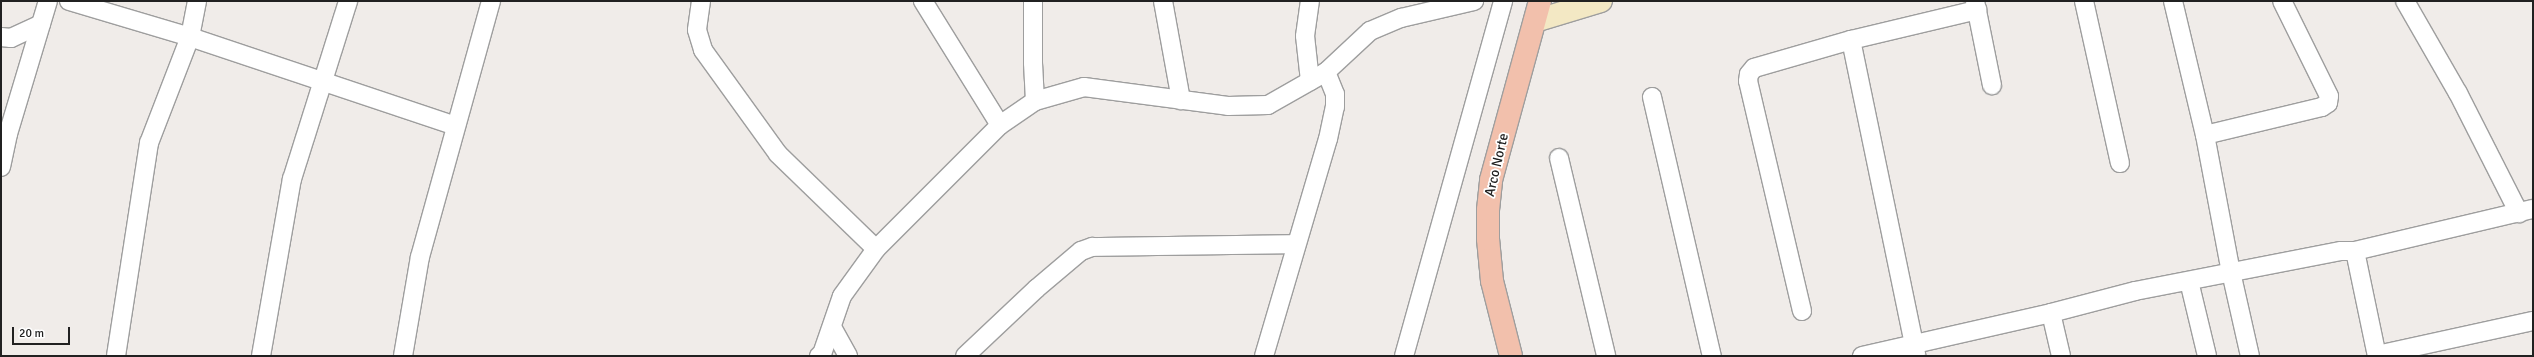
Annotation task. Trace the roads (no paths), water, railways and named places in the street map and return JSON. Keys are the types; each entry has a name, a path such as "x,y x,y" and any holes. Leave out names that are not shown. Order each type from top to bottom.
{"main road":[{"path":"1538,11 1602,1"},
{"name":"Arco Norte","path":"1511,356 1492,281 1488,239 1488,210 1491,180 1538,11"}],"street":[{"path":"1,167 8,134 48,1"},
{"path":"69,1 190,37 456,126"},
{"path":"116,356 149,143 190,37 197,1"},
{"path":"261,356 292,179 348,1"},
{"path":"403,356 420,257 491,1"},
{"path":"701,1 697,30 703,50 778,154 876,249"},
{"path":"922,1 1000,125"},
{"path":"1034,1 1033,63 1035,101"},
{"path":"1163,1 1182,100"},
{"path":"1310,1 1306,36 1310,81"},
{"path":"819,356 822,354 832,328 842,296 876,249 1000,125 1035,101 1084,87 1228,106 1268,105 1326,72 1370,31 1401,18 1474,1"},
{"path":"1404,356 1503,1"},
{"path":"2084,1 2120,163"},
{"path":"2173,1 2205,135 2231,272 2250,356"},
{"path":"2205,135 2322,107 2328,103 2329,96 2282,1"},
{"path":"1862,356 1915,350 2135,291 2341,251 2355,251 2526,211 2405,1"},
{"path":"1802,311 1748,80 1749,74 1754,68 1976,6 1992,85"},
{"path":"1,37 11,38 41,24"},
{"path":"1851,40 1915,350"},
{"path":"1264,356 1328,139 1335,107 1335,94 1326,72"},
{"path":"1652,97 1712,356"},
{"path":"1559,158 1606,356"},
{"path":"965,356 1036,289 1081,251 1092,247 1296,244"},
{"path":"2355,251 2377,356 2533,321"},
{"path":"2189,281 2207,356"},
{"path":"2051,313 2061,356"},
{"path":"832,328 848,356"}]}
